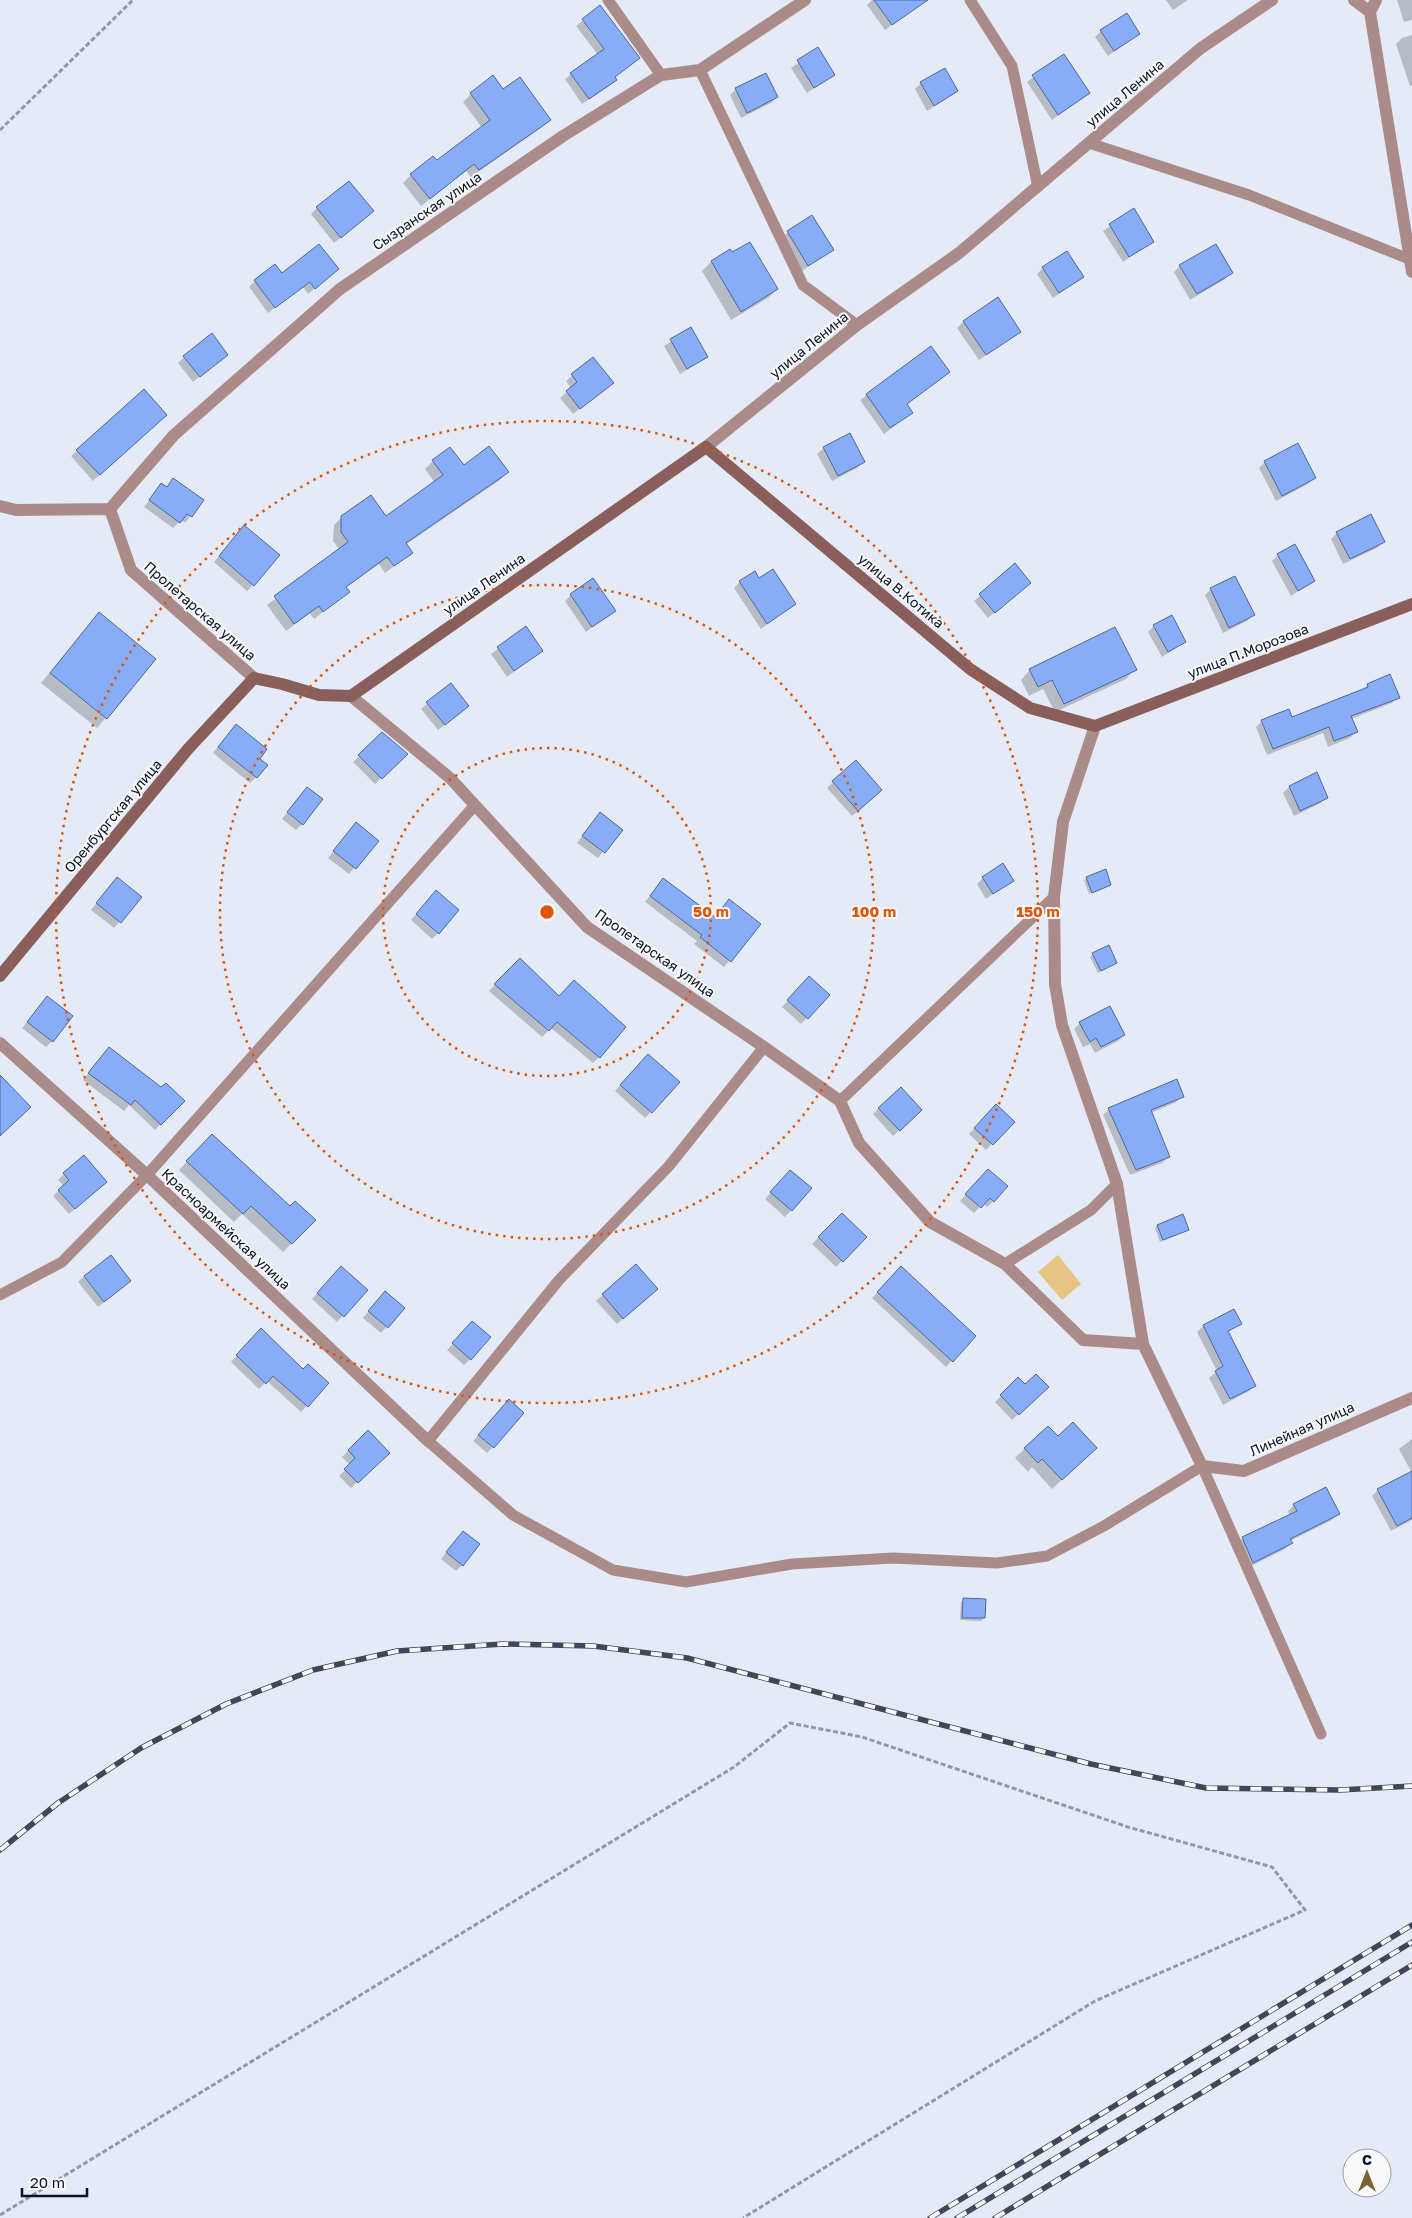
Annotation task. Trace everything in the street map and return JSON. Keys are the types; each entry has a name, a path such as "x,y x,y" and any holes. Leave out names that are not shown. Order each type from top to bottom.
{"street":[{"name":"Сызранская улица","path":"110,509 174,435 340,289 563,136 661,75 700,70 805,0"},
{"name":"улица Ленина","path":"351,696 706,447 857,325 959,252 1201,48 1272,0"},
{"path":"1354,0 1373,6 1408,259 1412,272"},
{"name":"улица В.Котика","path":"706,447 970,669 1030,708 1095,726"},
{"path":"0,506 16,510 110,509"},
{"name":"Пролетарская улица","path":"110,509 131,570 254,678 320,695 351,696 450,778 587,926 840,1101"},
{"name":"улица П.Морозова","path":"1095,726 1412,604"},
{"name":"Оренбургская улица","path":"0,976 188,749 254,678"},
{"path":"1095,726 1063,822 1054,897 1055,984 1062,1025 1117,1184 1143,1344 1202,1466"},
{"name":"Красноармейская улица","path":"0,1043 147,1175 428,1441"},
{"path":"840,1101 859,1143 930,1222 1005,1264 1083,1340 1143,1344"},
{"name":"Линейная улица","path":"1202,1466 1244,1471 1412,1398"}],"lane":[{"path":"608,0 661,75"},
{"path":"970,0 1012,66 1038,187"},
{"path":"700,70 803,285 857,325"},
{"path":"1089,143 1249,195 1408,259"},
{"path":"0,1295 62,1262 147,1175 475,805"},
{"path":"840,1101 1054,897"},
{"path":"764,1047 669,1166 560,1280 428,1441 513,1515 604,1566 612,1570 686,1582 792,1564 893,1558 998,1563 1047,1556 1104,1526 1202,1466 1321,1734"},
{"path":"1005,1264 1091,1210 1117,1184"}],"path":[{"path":"0,130 133,0"},
{"path":"0,2215 734,1767 790,1723 862,1737 1128,1827 1272,1867 1305,1910 1096,2001 743,2218"}],"shaded area":[{"path":"1058,1255 1081,1284 1062,1300 1038,1272"}],"building":[{"path":"874,0 928,0 892,25"},
{"path":"600,5 640,58 615,77 617,80 589,99 570,73 604,49 582,19"},
{"path":"1127,13 1140,34 1114,51 1100,30"},
{"path":"818,47 835,75 814,88 797,60"},
{"path":"1064,54 1090,93 1058,115 1032,75"},
{"path":"945,68 958,91 934,106 920,82"},
{"path":"766,73 778,97 747,113 735,88"},
{"path":"493,75 503,89 520,77 551,120 479,170 474,164 430,199 410,174 433,156 437,160 490,120 470,93"},
{"path":"349,181 374,211 341,238 316,207"},
{"path":"1134,208 1154,242 1129,257 1109,224"},
{"path":"812,215 834,250 808,266 787,231"},
{"path":"750,242 778,289 741,312 711,261 730,249 732,252"},
{"path":"319,244 339,269 315,289 310,282 275,308 254,280 275,264 282,273"},
{"path":"1216,244 1233,273 1197,294 1179,265"},
{"path":"1067,251 1084,277 1059,293 1042,267"},
{"path":"998,297 1021,332 986,355 963,321"},
{"path":"691,327 708,357 687,369 670,339"},
{"path":"212,333 228,355 200,377 183,356"},
{"path":"931,346 950,372 907,404 913,413 890,428 866,394"},
{"path":"593,357 614,383 580,409 566,391 577,382 571,374"},
{"path":"144,389 167,415 100,475 76,450"},
{"path":"850,433 865,462 838,476 823,447"},
{"path":"1298,443 1316,478 1282,496 1264,461"},
{"path":"489,446 509,472 406,543 413,553 394,566 387,557 346,587 350,592 323,612 319,606 294,624 274,596 348,542 341,532 341,516 371,495 386,516 443,475 432,460 450,447 464,465"},
{"path":"173,478 204,500 192,517 187,514 180,523 149,500 161,483 167,487"},
{"path":"1371,514 1385,542 1350,559 1336,532"},
{"path":"244,525 280,555 254,586 219,556"},
{"path":"1295,544 1315,581 1298,591 1277,554"},
{"path":"1015,563 1031,583 995,613 979,594"},
{"path":"773,569 796,604 767,624 739,581 755,571 759,578"},
{"path":"1235,576 1255,615 1229,628 1210,588"},
{"path":"593,578 616,611 592,627 570,594"},
{"path":"99,612 156,659 107,719 50,673"},
{"path":"1172,615 1186,642 1168,652 1153,625"},
{"path":"526,626 543,651 514,671 497,647"},
{"path":"1115,627 1137,670 1064,704 1052,680 1038,687 1029,669"},
{"path":"1390,674 1400,698 1351,716 1358,732 1334,741 1329,727 1273,749 1261,720 1289,709 1292,717 1368,687 1367,684"},
{"path":"451,683 469,706 445,725 426,702"},
{"path":"236,724 267,749 260,759 268,765 257,778 218,747"},
{"path":"382,732 408,754 382,779 358,755"},
{"path":"856,760 882,790 858,811 832,781"},
{"path":"1317,772 1328,798 1300,811 1289,786"},
{"path":"307,787 323,799 303,825 287,812"},
{"path":"600,812 623,830 605,853 582,836"},
{"path":"356,822 379,841 356,869 333,851"},
{"path":"1003,863 1014,881 993,894 982,877"},
{"path":"1106,869 1111,885 1092,893 1086,877"},
{"path":"117,877 142,897 121,923 96,903"},
{"path":"663,878 715,917 729,899 761,924 731,962 700,937 702,935 650,896"},
{"path":"436,890 459,910 439,934 416,914"},
{"path":"1109,945 1117,963 1101,971 1092,953"},
{"path":"520,958 559,996 574,980 626,1027 600,1058 557,1022 549,1031 494,984"},
{"path":"809,976 830,995 808,1019 787,1000"},
{"path":"47,996 73,1016 53,1042 27,1022"},
{"path":"1110,1006 1125,1035 1101,1047 1096,1038 1090,1042 1079,1022"},
{"path":"109,1047 161,1087 166,1083 185,1101 161,1125 135,1100 131,1105 88,1073"},
{"path":"648,1054 680,1082 652,1113 620,1085"},
{"path":"0,1075 31,1107 0,1136"},
{"path":"1177,1079 1184,1097 1151,1110 1170,1157 1136,1170 1108,1108"},
{"path":"901,1087 922,1110 900,1131 878,1108"},
{"path":"996,1104 1015,1122 993,1145 974,1128"},
{"path":"212,1134 290,1206 295,1201 316,1220 292,1244 251,1206 243,1214 186,1161"},
{"path":"84,1155 107,1182 75,1209 58,1190 69,1180 63,1173"},
{"path":"988,1169 1008,1186 994,1202 990,1198 981,1208 965,1194"},
{"path":"790,1170 812,1188 792,1211 770,1192"},
{"path":"842,1213 867,1237 843,1262 818,1237"},
{"path":"1183,1214 1189,1230 1163,1240 1157,1225"},
{"path":"111,1255 131,1281 104,1302 84,1276"},
{"path":"636,1264 658,1289 623,1319 602,1294"},
{"path":"341,1266 368,1290 344,1317 317,1293"},
{"path":"901,1266 976,1336 953,1362 877,1292"},
{"path":"385,1291 405,1308 388,1328 368,1311"},
{"path":"1234,1309 1242,1324 1228,1331 1256,1386 1230,1399 1215,1371 1223,1366 1203,1325"},
{"path":"472,1321 491,1337 471,1360 452,1343"},
{"path":"261,1328 303,1369 308,1364 329,1383 308,1407 273,1376 266,1384 236,1355"},
{"path":"1036,1374 1049,1387 1019,1415 1000,1395 1018,1377 1025,1384"},
{"path":"509,1399 524,1413 494,1448 478,1435"},
{"path":"1073,1422 1097,1448 1062,1480 1042,1459 1038,1463 1024,1448 1048,1426 1058,1436"},
{"path":"368,1430 390,1453 358,1483 344,1469 355,1458 348,1450"},
{"path":"1412,1471 1412,1518 1397,1526 1377,1489"},
{"path":"1326,1487 1340,1514 1290,1539 1293,1543 1253,1563 1242,1537 1297,1511 1293,1504"},
{"path":"463,1531 480,1544 463,1566 446,1552"},
{"path":"963,1598 986,1599 985,1618 962,1618"}],"railway":[{"path":"0,1850 58,1803 141,1748 226,1704 313,1670 397,1651 503,1644 593,1646 687,1658 1091,1764 1206,1788 1340,1790 1412,1786"},
{"path":"930,2218 1412,1925"},
{"path":"957,2218 1412,1942"},
{"path":"995,2218 1412,1965"}]}
